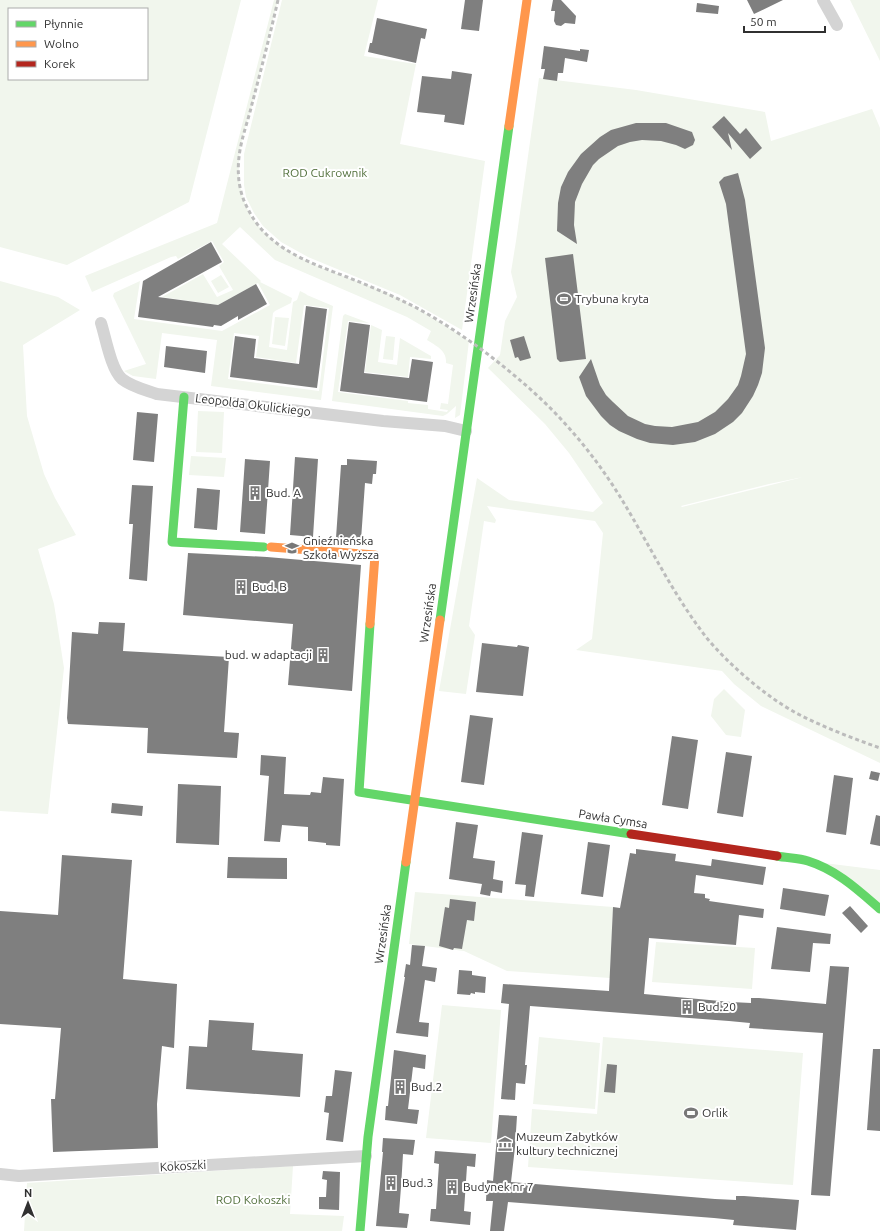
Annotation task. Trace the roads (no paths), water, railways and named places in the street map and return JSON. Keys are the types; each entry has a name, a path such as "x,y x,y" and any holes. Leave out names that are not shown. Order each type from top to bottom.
{"street":[{"name":"Wrzesińska","path":"360,1231 366,1156 414,801 527,0"},
{"path":"823,0 837,25"},
{"path":"101,323 115,370 122,379 130,384 157,394 184,397"},
{"name":"Leopolda Okulickiego","path":"268,547 172,542 184,397 383,421 445,426 466,431"},
{"name":"Pawła Cymsa","path":"268,547 375,555 359,792 808,861 834,872 851,883 880,909"},
{"name":"Kokoszki","path":"0,1174 19,1176 366,1156"}],"railway":[{"path":"278,0 239,157 238,170 241,190 245,203 256,223 277,244 290,252 318,266 364,284 415,307 475,344 516,377 554,412 589,452 619,495 682,603 715,648 736,669 784,706 817,723 880,748"}],"place":[{"name":"Trybuna kryta","path":"564,299"},
{"name":"Bud. A","path":"255,493"},
{"name":"Gnieźnieńska Szkoła Wyższa","path":"292,548"},
{"name":"Bud. B","path":"241,587"},
{"name":"bud. w adaptacji","path":"323,655"},
{"name":"Bud.20","path":"687,1007"},
{"name":"Bud.2","path":"400,1087"},
{"name":"Orlik","path":"691,1113"},
{"name":"Muzeum Zabytków kultury technicznej","path":"505,1144"},
{"name":"Bud.3","path":"391,1183"},
{"name":"Budynek nr 7","path":"452,1187"}],"park label":[{"name":"ROD Cukrownik","path":"325,173"},
{"name":"ROD Kokoszki","path":"253,1200"}]}
